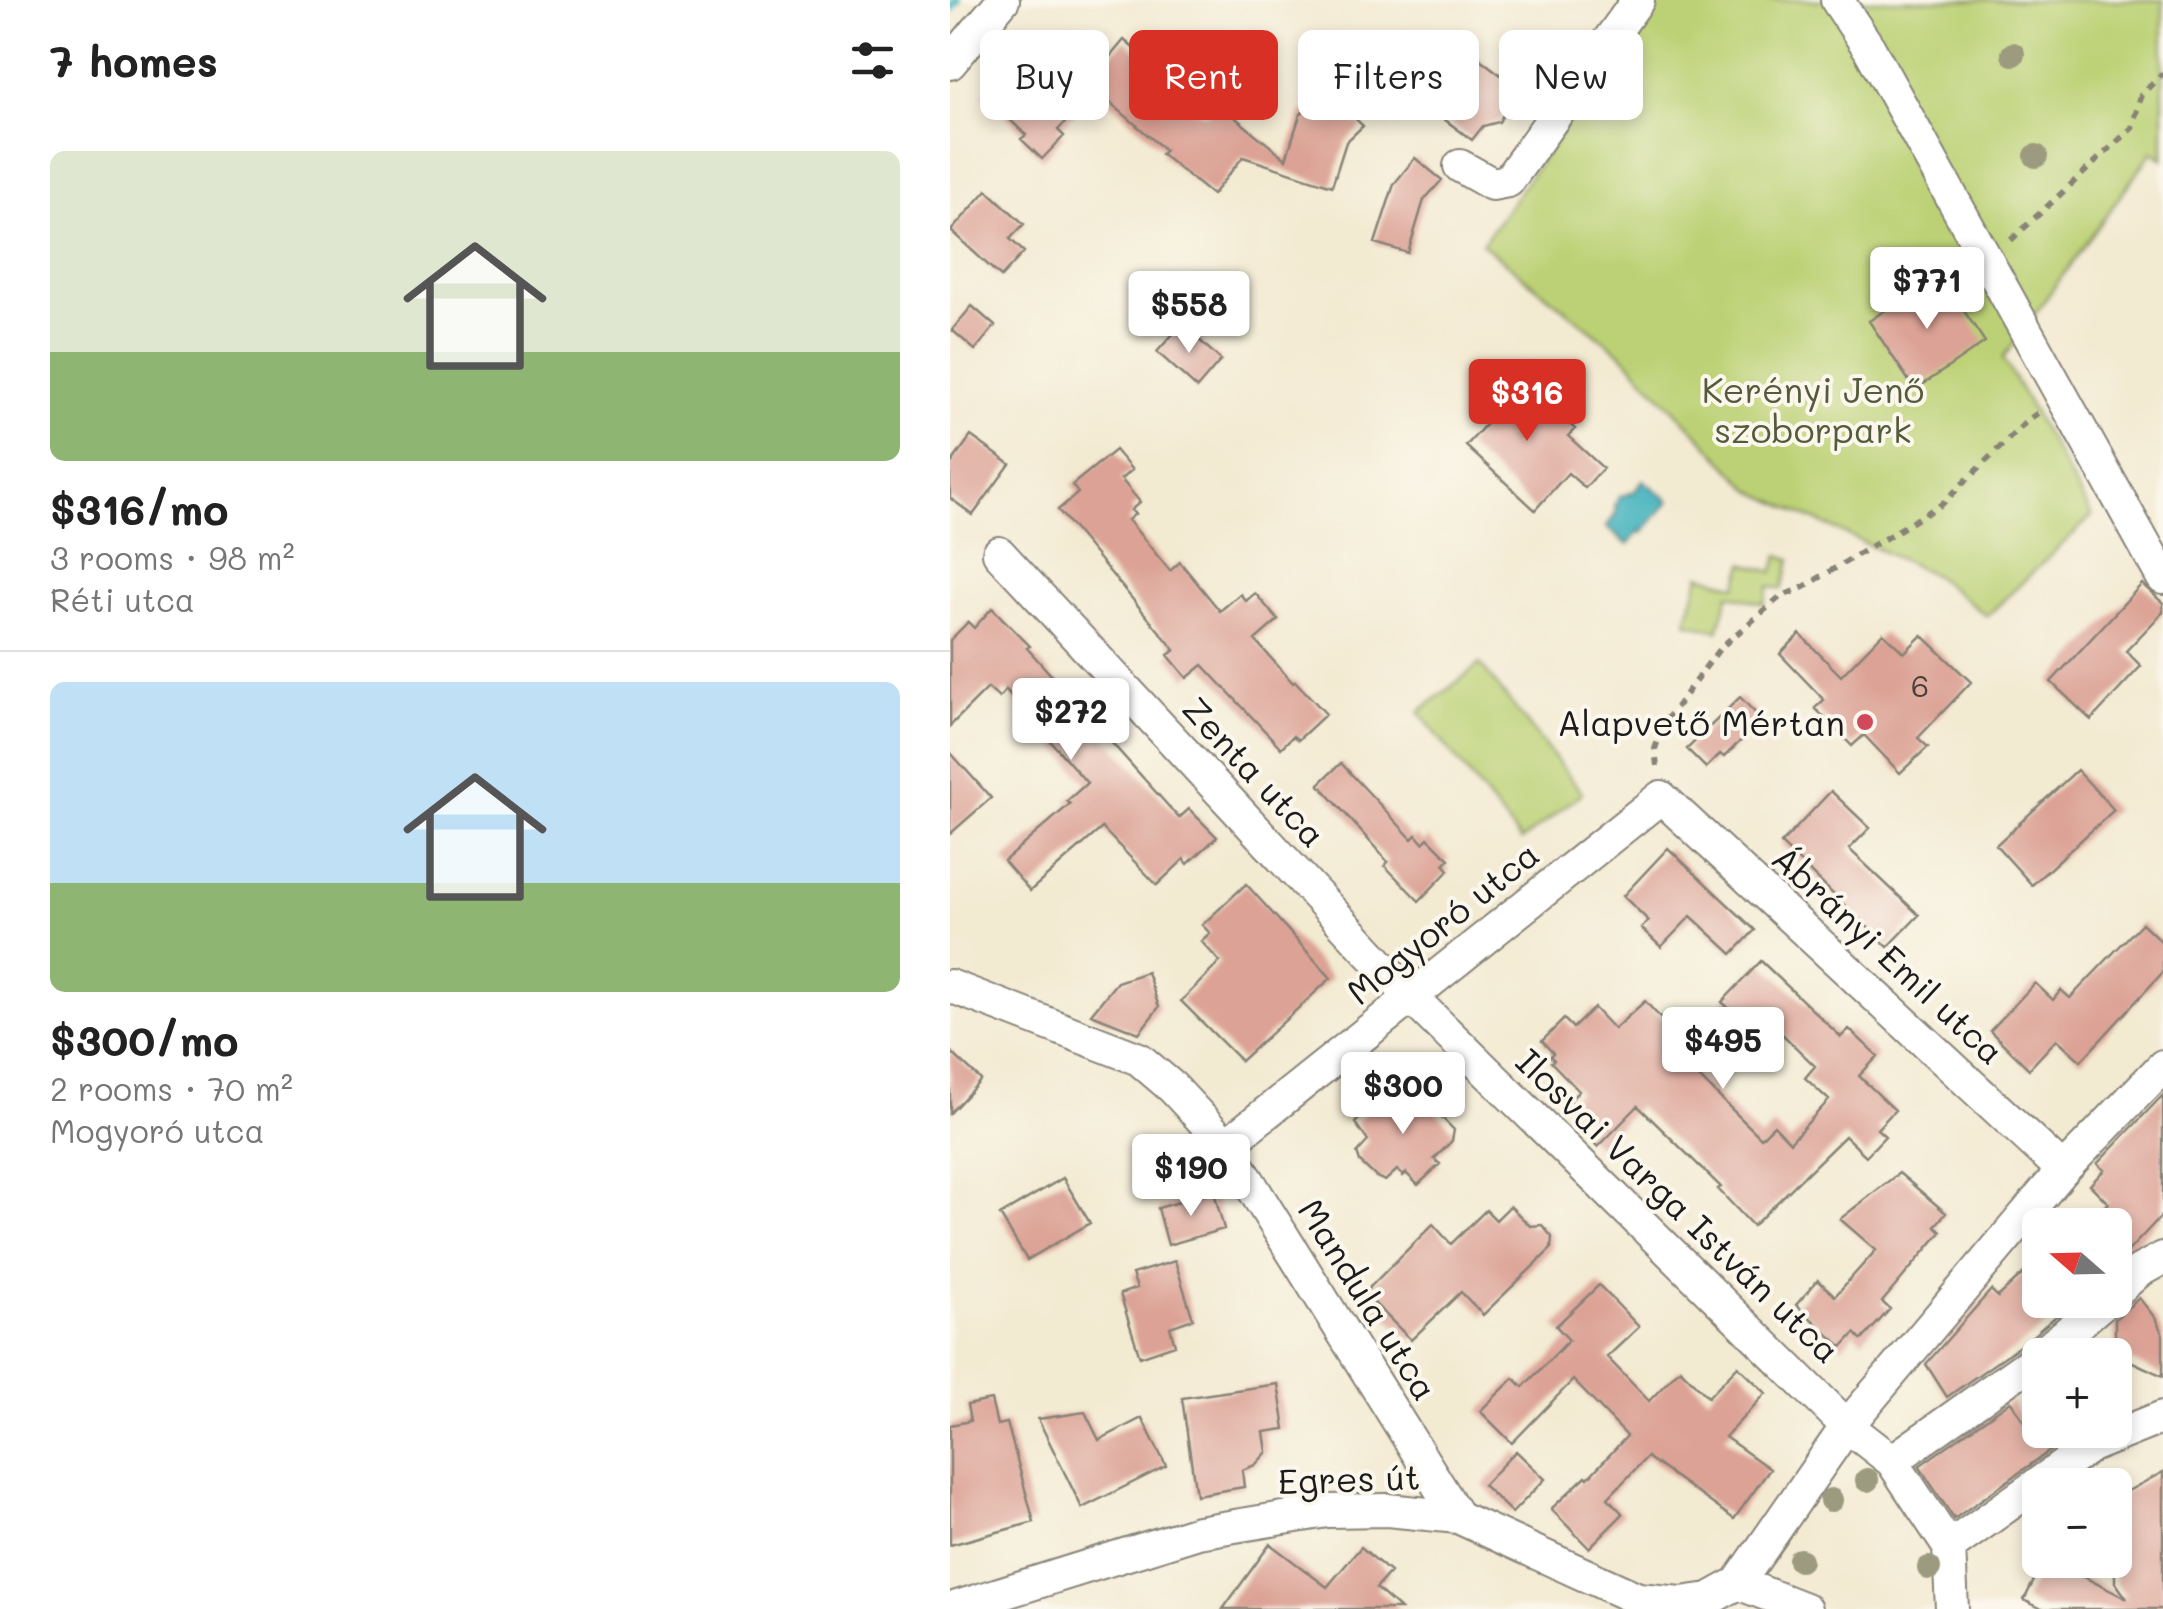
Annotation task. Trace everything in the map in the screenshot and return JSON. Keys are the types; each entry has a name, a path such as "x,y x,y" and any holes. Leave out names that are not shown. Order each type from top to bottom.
{"street":[{"path":"950,63 1003,0"},
{"path":"1460,166 1492,184 1508,181 1638,0"},
{"path":"1837,0 1869,48 2163,578"},
{"name":"Zenta utca","path":"999,553 1412,998"},
{"name":"Mogyoró utca","path":"1226,1145 1661,797"},
{"name":"Ábrányi Emil utca","path":"1661,797 2063,1170"},
{"name":"Mandula utca","path":"950,986 1138,1060 1174,1088 1226,1145 1458,1517"},
{"name":"Ilosvai Varga István utca","path":"1412,998 1847,1426 1892,1461 1949,1547"},
{"path":"1805,1609 1738,1583 1847,1426 2063,1170 2163,1066"},
{"path":"2132,1278 2163,1258"},
{"path":"2062,1338 2085,1318"},
{"path":"1892,1461 2022,1369"},
{"path":"1952,1609 1949,1547 2091,1446 2163,1417"},
{"name":"Egres út","path":"951,1609 1198,1532 1327,1511 1387,1510 1458,1517 1638,1599 1681,1604 1709,1599 1738,1583"}],"path":[{"path":"1988,262 2132,128 2141,95 2163,73"},
{"path":"1661,797 1654,749 1664,723 1720,648 1780,596 1804,587 1942,504 2029,418 2061,399"}],"green space":[{"name":"Kerényi Jenő szoborpark","path":"1654,0 2163,0 2163,159 2152,152 2003,358 2092,516 1987,616 1932,574 1752,491 1620,353 1482,244 1569,120 1643,120 1643,30 1633,30"},
{"path":"1779,555 1791,559 1782,589 1769,586 1764,604 1729,594 1718,631 1686,622 1700,575 1737,586 1744,563 1773,572"},
{"path":"1480,664 1582,793 1521,841 1419,712"}],"water":[{"path":"1643,480 1669,501 1628,545 1606,527 1616,514 1619,497 1634,492"}],"building":[{"path":"1124,40 1129,44 1129,119 1109,101 1109,58"},
{"path":"1479,58 1499,74 1500,120 1483,126 1472,140 1445,120 1479,120"},
{"path":"1010,120 1068,120 1058,130 1064,136 1042,159 1021,139 1026,135"},
{"path":"1131,120 1238,120 1286,159 1298,120 1357,120 1363,126 1346,142 1332,186 1243,157 1212,195 1161,154 1165,150"},
{"path":"1415,158 1442,180 1424,200 1408,253 1375,243 1394,184"},
{"path":"987,190 1024,224 1010,239 1024,252 1001,277 951,231"},
{"path":"1939,274 1985,342 1915,390 1869,321"},
{"path":"972,306 995,326 975,350 952,330"},
{"path":"1182,324 1221,360 1197,388 1157,352"},
{"path":"1498,374 1541,412 1548,404 1575,429 1568,436 1603,468 1585,488 1568,473 1535,510 1466,446 1486,424 1468,407"},
{"path":"971,436 1010,464 973,515 950,498 950,465"},
{"path":"1115,450 1132,470 1121,479 1140,502 1131,510 1135,514 1128,520 1170,571 1180,562 1220,611 1240,594 1246,601 1255,593 1278,620 1255,640 1326,714 1298,740 1293,736 1281,748 1203,665 1187,678 1168,655 1175,650 1058,510 1078,493 1072,485"},
{"path":"2142,584 2163,603 2163,612 2126,651 2141,666 2091,720 2051,682"},
{"path":"992,608 1030,646 1027,648 1179,818 1189,809 1217,837 1188,864 1184,859 1157,885 1102,828 1030,891 1004,861 1070,804 1067,801 1087,783 1006,690 999,698 988,688 950,726 950,640 968,622 974,628"},
{"path":"1883,633 1904,653 1922,635 1971,682 1918,738 1928,747 1900,773 1864,735 1852,746 1815,708 1824,700 1780,654 1800,634 1841,676"},
{"path":"1740,697 1762,720 1724,757 1720,754 1706,768 1687,749"},
{"path":"950,752 991,798 950,834"},
{"path":"1341,763 1412,839 1416,835 1423,843 1428,838 1449,859 1444,864 1449,870 1419,901 1385,866 1388,862 1319,784"},
{"path":"2077,770 2114,810 2032,885 1996,845"},
{"path":"1831,791 1870,828 1849,849 1919,915 1888,947 1781,844"},
{"path":"1668,848 1755,930 1732,954 1691,916 1661,947 1641,928 1649,921 1623,896"},
{"path":"1246,884 1331,978 1241,1061 1181,1001 1220,962 1201,941 1210,933 1202,925"},
{"path":"2142,923 2163,943 2163,972 2081,1061 2057,1039 2029,1069 1990,1031 2035,983 2053,1000 2061,990 2070,998"},
{"path":"1761,961 1841,1037 1849,1029 1878,1056 1859,1076 1895,1110 1877,1129 1885,1136 1866,1156 1845,1136 1753,1226 1718,1189 1721,1187 1638,1106 1598,1147 1579,1128 1588,1119 1570,1100 1579,1091 1551,1062 1553,1053 1542,1041 1564,1019 1573,1028 1594,1008 1614,1029 1645,1001 1673,1032 1663,1042 1761,1138 1774,1125 1790,1142 1829,1100 1805,1078 1815,1066 1771,1023 1758,1036 1722,1002"},
{"path":"1147,972 1159,1007 1139,1033 1091,1014 1117,982"},
{"path":"950,1051 981,1080 950,1113"},
{"path":"1408,1083 1454,1130 1452,1141 1434,1159 1440,1164 1418,1185 1397,1170 1385,1181 1376,1177 1360,1162 1357,1153 1368,1141 1355,1123 1378,1100 1384,1106"},
{"path":"2163,1095 2163,1214 2132,1247 2132,1208 2103,1208 2108,1203 2090,1185 2104,1170 2097,1164"},
{"path":"1899,1173 1946,1213 1935,1226 1941,1232 1882,1302 1890,1309 1862,1340 1855,1333 1842,1347 1796,1305 1818,1280 1835,1296 1876,1250 1840,1219"},
{"path":"1063,1178 1090,1223 1027,1260 1000,1215"},
{"path":"1214,1192 1224,1229 1168,1245 1158,1208"},
{"path":"1510,1206 1530,1226 1542,1225 1552,1237 1551,1249 1483,1315 1461,1292 1411,1340 1370,1299 1366,1291 1433,1224 1451,1244 1486,1210 1496,1220"},
{"path":"1175,1261 1193,1319 1170,1327 1175,1345 1140,1357 1120,1294 1137,1288 1132,1274"},
{"path":"2022,1275 2022,1318 2054,1318 1947,1397 1926,1364 1991,1290 1998,1297"},
{"path":"1599,1285 1639,1327 1607,1357 1649,1401 1680,1369 1708,1397 1738,1366 1766,1393 1725,1437 1770,1469 1734,1519 1647,1457 1608,1498 1623,1514 1589,1548 1551,1509 1588,1478 1627,1436 1573,1380 1512,1443 1480,1411 1514,1378 1523,1387 1569,1340 1556,1326"},
{"path":"2139,1298 2163,1335 2163,1376 2132,1362 2132,1338 2115,1338 2115,1319 2132,1318 2132,1304"},
{"path":"1278,1384 1285,1429 1264,1432 1267,1452 1255,1465 1242,1470 1244,1487 1196,1495 1182,1398"},
{"path":"991,1400 997,1425 1007,1423 1034,1522 950,1545 950,1425 970,1421 967,1405"},
{"path":"2011,1401 2022,1418 2022,1448 2054,1448 1954,1519 1919,1466"},
{"path":"1085,1412 1099,1440 1142,1418 1166,1466 1082,1508 1038,1419"},
{"path":"1516,1451 1545,1479 1512,1513 1483,1485"},
{"path":"2163,1472 2163,1609 2042,1609 2024,1600 2035,1578 2086,1578 2127,1599 2115,1578 2132,1578 2132,1489"},
{"path":"1270,1544 1327,1587 1361,1547 1390,1572 1376,1588 1400,1609 1223,1609"}],"waterway":[{"path":"950,9 957,0"}],"place":[{"name":"Alapvető Mértan","path":"1865,722"}]}
